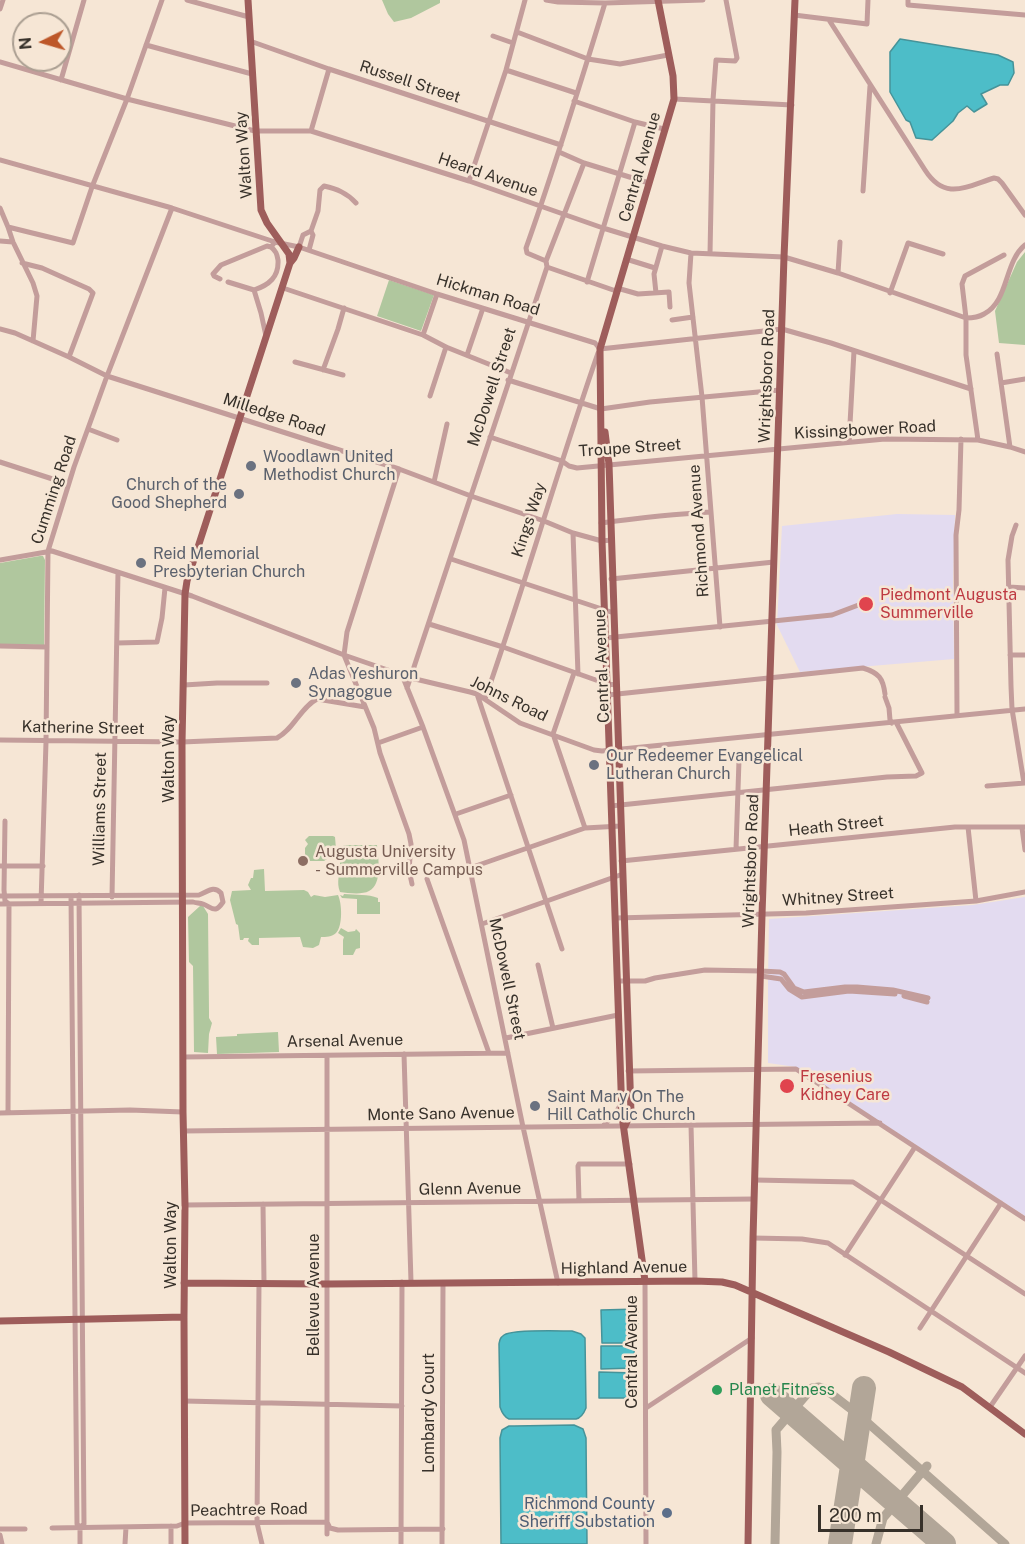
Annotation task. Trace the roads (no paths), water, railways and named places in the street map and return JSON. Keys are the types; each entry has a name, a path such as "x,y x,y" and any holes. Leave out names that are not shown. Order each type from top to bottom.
{"main road":[{"name":"Walton Way","path":"185,1544 182,742 185,594 187,581 290,263 290,254 276,244 261,210 248,0"},
{"name":"Central Avenue","path":"645,1281 622,1116 602,541 600,349 674,99 673,76 658,0"},
{"name":"Wrightsboro Road","path":"748,1544 753,1238 762,915 795,0"},
{"path":"290,263 299,247"},
{"name":"Central Avenue","path":"602,410 609,464 630,1071 630,1114 625,1126"},
{"name":"Highland Avenue","path":"184,1283 722,1282 752,1292 941,1377 962,1388 1025,1434"},
{"path":"0,1321 184,1317"}],"street":[{"path":"0,9 3,0"},
{"path":"61,80 84,0"},
{"path":"9,227 73,243 162,0"},
{"path":"187,0 249,17"},
{"path":"469,181 506,70 525,0"},
{"path":"546,0 605,3 703,0"},
{"path":"710,254 716,60 735,61 737,58 726,0"},
{"path":"795,15 867,24 868,0"},
{"path":"908,2 1025,15"},
{"path":"605,3 559,152 526,248 527,253 587,282 638,294 669,292 670,307"},
{"path":"829,20 936,184 946,189 957,189 994,178 998,179 1025,215"},
{"path":"517,32 588,59 620,64 668,55"},
{"path":"492,36 513,43"},
{"name":"Russell Street","path":"250,42 561,145"},
{"path":"147,45 252,74"},
{"name":"Heard Avenue","path":"0,62 127,99 255,131 310,131 469,181 662,246 691,253 784,257 838,273 966,318"},
{"path":"310,131 329,69"},
{"path":"506,70 576,93"},
{"path":"863,191 870,84"},
{"path":"674,99 792,105"},
{"path":"574,101 635,122 664,129"},
{"path":"587,282 635,122"},
{"path":"559,152 584,163 649,183"},
{"name":"Hickman Road","path":"0,160 172,208 276,244 309,250 438,294 595,343 600,349"},
{"name":"McDowell Street","path":"407,688 547,264 584,163"},
{"path":"309,250 313,235 311,231 318,211 320,190 324,186 348,194 356,203"},
{"path":"0,208 37,296 33,341"},
{"name":"Cumming Road","path":"41,903 48,551 68,484 107,376 172,208"},
{"path":"299,247 303,235 311,231"},
{"path":"0,241 13,242"},
{"path":"838,273 840,242"},
{"path":"890,293 908,243 943,254"},
{"path":"220,279 213,274 221,265 276,244 275,250 278,256 276,275 270,282 254,290 228,282"},
{"path":"966,318 984,314 996,304 1015,258 1025,245"},
{"path":"656,293 654,274 662,246"},
{"name":"Richmond Avenue","path":"691,253 689,283 702,397 720,627"},
{"path":"978,440 966,355 963,280 965,276 1004,255"},
{"path":"626,259 655,268"},
{"path":"22,263 42,268 89,289 93,293 69,357"},
{"path":"282,288 423,334 446,347 511,373"},
{"path":"254,290 266,338"},
{"path":"423,334 438,294"},
{"path":"322,370 344,308"},
{"path":"467,356 483,308"},
{"path":"672,320 693,317"},
{"name":"Milledge Road","path":"0,329 15,333 107,376 399,469 544,521 573,534 602,541 611,540"},
{"path":"600,349 782,329 971,389"},
{"path":"430,396 446,347"},
{"name":"Kings Way","path":"485,699 580,404 600,349"},
{"path":"849,442 854,351"},
{"path":"997,354 1010,447"},
{"path":"295,362 343,375"},
{"path":"1001,383 1025,379"},
{"path":"508,380 602,410 650,402 780,390"},
{"path":"434,482 447,424"},
{"path":"88,429 117,440"},
{"name":"Troupe Street","path":"490,437 577,468 778,448"},
{"name":"Kissingbower Road","path":"778,448 885,439 961,439 978,440 1025,452"},
{"path":"957,715 956,535 961,439"},
{"path":"0,462 68,484"},
{"path":"399,469 347,632 344,655 374,728 380,753 409,834 411,844 409,870 412,884"},
{"path":"602,523 662,515 711,512"},
{"path":"987,786 1024,783 1012,709 1010,655 1008,560 1016,525"},
{"path":"573,534 576,673 553,734 585,828"},
{"name":"Johns Road","path":"0,560 52,551 118,572 185,594 402,675 477,694 520,723 602,752 1025,709"},
{"path":"451,559 614,613"},
{"path":"604,579 774,562"},
{"name":"Williams Street","path":"112,903 118,572"},
{"path":"1010,587 1025,588"},
{"path":"117,643 156,642 162,618 165,588"},
{"path":"606,638 835,614 869,601"},
{"path":"429,624 503,647 607,684 617,685"},
{"path":"0,646 46,647"},
{"path":"1010,655 1025,655"},
{"path":"608,695 863,668 882,680 890,720 894,723 922,773 916,776 887,777 611,806"},
{"name":"McDowell Street","path":"402,675 464,840 558,1283"},
{"path":"184,685 267,683"},
{"path":"477,694 562,949"},
{"name":"Katherine Street","path":"0,740 182,742 277,738 284,734 317,699 365,707"},
{"path":"378,743 423,727"},
{"path":"736,849 739,760"},
{"path":"456,814 511,795"},
{"path":"5,821 2,896 9,904 9,1113"},
{"path":"470,867 585,828 621,826"},
{"name":"Heath Street","path":"614,862 955,827 1023,828"},
{"path":"968,827 976,901"},
{"path":"1023,828 1025,850"},
{"path":"2,866 43,866"},
{"path":"482,924 623,874"},
{"path":"427,879 489,1053"},
{"path":"0,904 144,902 182,898 199,895 210,889 221,893 223,902 216,909 211,909 182,898 144,895 2,896"},
{"name":"Whitney Street","path":"615,918 806,913 976,901 1025,892"},
{"path":"144,895 144,902"},
{"path":"71,896 74,1246 84,1524 80,1527"},
{"path":"78,1319 82,1245 79,896"},
{"path":"538,965 553,1028"},
{"path":"618,981 645,981 705,970 780,972 794,988 804,992 857,987 893,990 928,1000"},
{"path":"72,975 80,976"},
{"path":"506,1038 618,1015"},
{"path":"72,1024 81,1025"},
{"name":"Arsenal Avenue","path":"183,1057 508,1053"},
{"path":"404,1054 411,1282"},
{"name":"Bellevue Avenue","path":"327,1056 327,1534"},
{"path":"621,1071 796,1069 1025,1219"},
{"path":"603,1126 615,1114 622,1102 630,1102"},
{"path":"0,1113 130,1110 183,1112"},
{"name":"Monte Sano Avenue","path":"183,1131 880,1123"},
{"path":"691,1125 695,1281"},
{"path":"845,1255 915,1147"},
{"path":"73,1163 82,1163"},
{"path":"579,1201 579,1164 630,1164"},
{"path":"755,1180 853,1182 1025,1294"},
{"name":"Glenn Avenue","path":"185,1205 754,1199"},
{"path":"920,1328 1001,1203"},
{"path":"262,1544 257,1523 263,1204"},
{"path":"74,1208 82,1208"},
{"path":"753,1238 817,1240 828,1243 1025,1373"},
{"path":"74,1246 82,1245"},
{"name":"Central Avenue","path":"645,1281 646,1544"},
{"path":"401,1544 402,1282"},
{"name":"Lombardy Court","path":"442,1544 443,1283"},
{"path":"646,1408 752,1338"},
{"path":"990,1407 1025,1356"},
{"path":"79,1398 76,1479 80,1544"},
{"path":"184,1401 402,1406"},
{"path":"76,1479 83,1479"},
{"name":"Peachtree Road","path":"52,1528 177,1526 185,1523 327,1522 330,1528 338,1530 443,1529"},
{"path":"171,1526 171,1544"},
{"path":"125,1544 126,1527"},
{"path":"0,1529 25,1528"},
{"path":"0,1535 2,1544"}],"water":[{"path":"900,39 998,55 1013,62 1014,73 1008,85 1000,85 981,94 987,104 974,112 967,106 932,140 916,138 910,122 906,120 890,92 890,52"},
{"path":"638,1309 638,1326 633,1327 633,1343 602,1343 601,1310"},
{"path":"572,1331 585,1338 586,1408 582,1415 576,1419 509,1419 506,1417 500,1407 499,1344 501,1338 509,1333 517,1332"},
{"path":"601,1346 634,1346 635,1368 601,1369"},
{"path":"599,1372 636,1373 636,1398 599,1398"},
{"path":"574,1425 583,1429 586,1438 587,1544 501,1544 500,1438 502,1430 509,1426"}],"place":[{"name":"Woodlawn United Methodist Church","path":"251,466"},
{"name":"Church of the Good Shepherd","path":"239,494"},
{"name":"Reid Memorial Presbyterian Church","path":"141,563"},
{"name":"Piedmont Augusta Summerville","path":"866,604"},
{"name":"Adas Yeshuron Synagogue","path":"296,683"},
{"name":"Our Redeemer Evangelical Lutheran Church","path":"594,765"},
{"name":"Augusta University - Summerville Campus","path":"303,861"},
{"name":"Fresenius Kidney Care","path":"787,1086"},
{"name":"Saint Mary On The Hill Catholic Church","path":"535,1106"},
{"name":"Planet Fitness","path":"717,1390"},
{"name":"Richmond County Sheriff Substation","path":"667,1513"}]}
